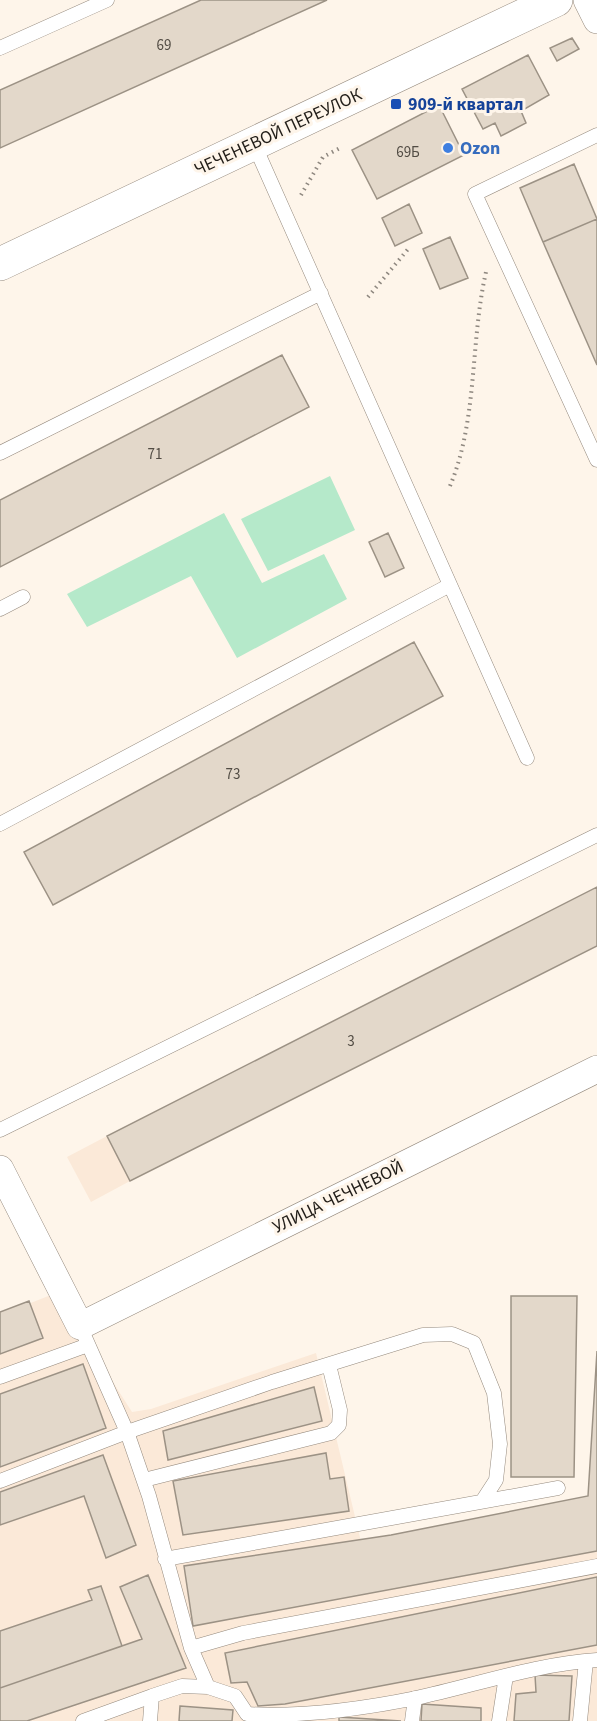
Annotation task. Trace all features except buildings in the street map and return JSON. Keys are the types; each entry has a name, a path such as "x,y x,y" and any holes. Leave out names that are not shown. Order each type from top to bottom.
{"street":[{"name":"ЧЕЧЕНЕВОЙ ПЕРЕУЛОК","path":"0,264 556,0"},
{"path":"587,0 597,20"},
{"name":"УЛИЦА ЧЕЧНЕВОЙ","path":"84,1335 597,1069"},
{"path":"0,1169 84,1335"}],"lane":[{"path":"0,48 107,0"},
{"path":"597,135 474,194 597,460"},
{"path":"254,144 527,759"},
{"path":"0,453 321,293"},
{"path":"0,824 450,585"},
{"path":"0,609 23,597"},
{"path":"0,1130 597,834"},
{"path":"0,1481 127,1432 329,1365 423,1335 452,1334 474,1343 494,1393 500,1444 496,1480 483,1500"},
{"path":"0,1377 84,1335 127,1432 144,1480 191,1648 208,1687"},
{"path":"144,1480 331,1433 339,1425 340,1410 329,1365"},
{"path":"165,1559 558,1488"},
{"path":"191,1648 243,1633 597,1566"},
{"path":"83,1721 182,1686 208,1687 235,1696 246,1718 269,1715 329,1716 506,1676 591,1660 580,1721"},
{"path":"499,1721 506,1676"},
{"path":"150,1721 152,1696"},
{"path":"412,1721 415,1698"}],"path":[{"path":"289,221 313,171 323,157 342,147"},
{"path":"450,486 464,448 480,307 494,236"},
{"path":"368,297 409,248"}],"shaded area":[{"path":"107,1136 130,1181 91,1202 67,1157"},
{"path":"56,1293 132,1412 151,1409 316,1353 367,1567 597,1512 597,1721 0,1721 0,1315"}],"green space":[{"path":"330,476 355,530 268,571 241,519"},
{"path":"224,513 262,583 324,554 347,599 237,658 191,576 87,627 67,594"}],"place":[{"name":"909-й квартал","path":"396,104"},
{"name":"Ozon","path":"448,148"}]}
